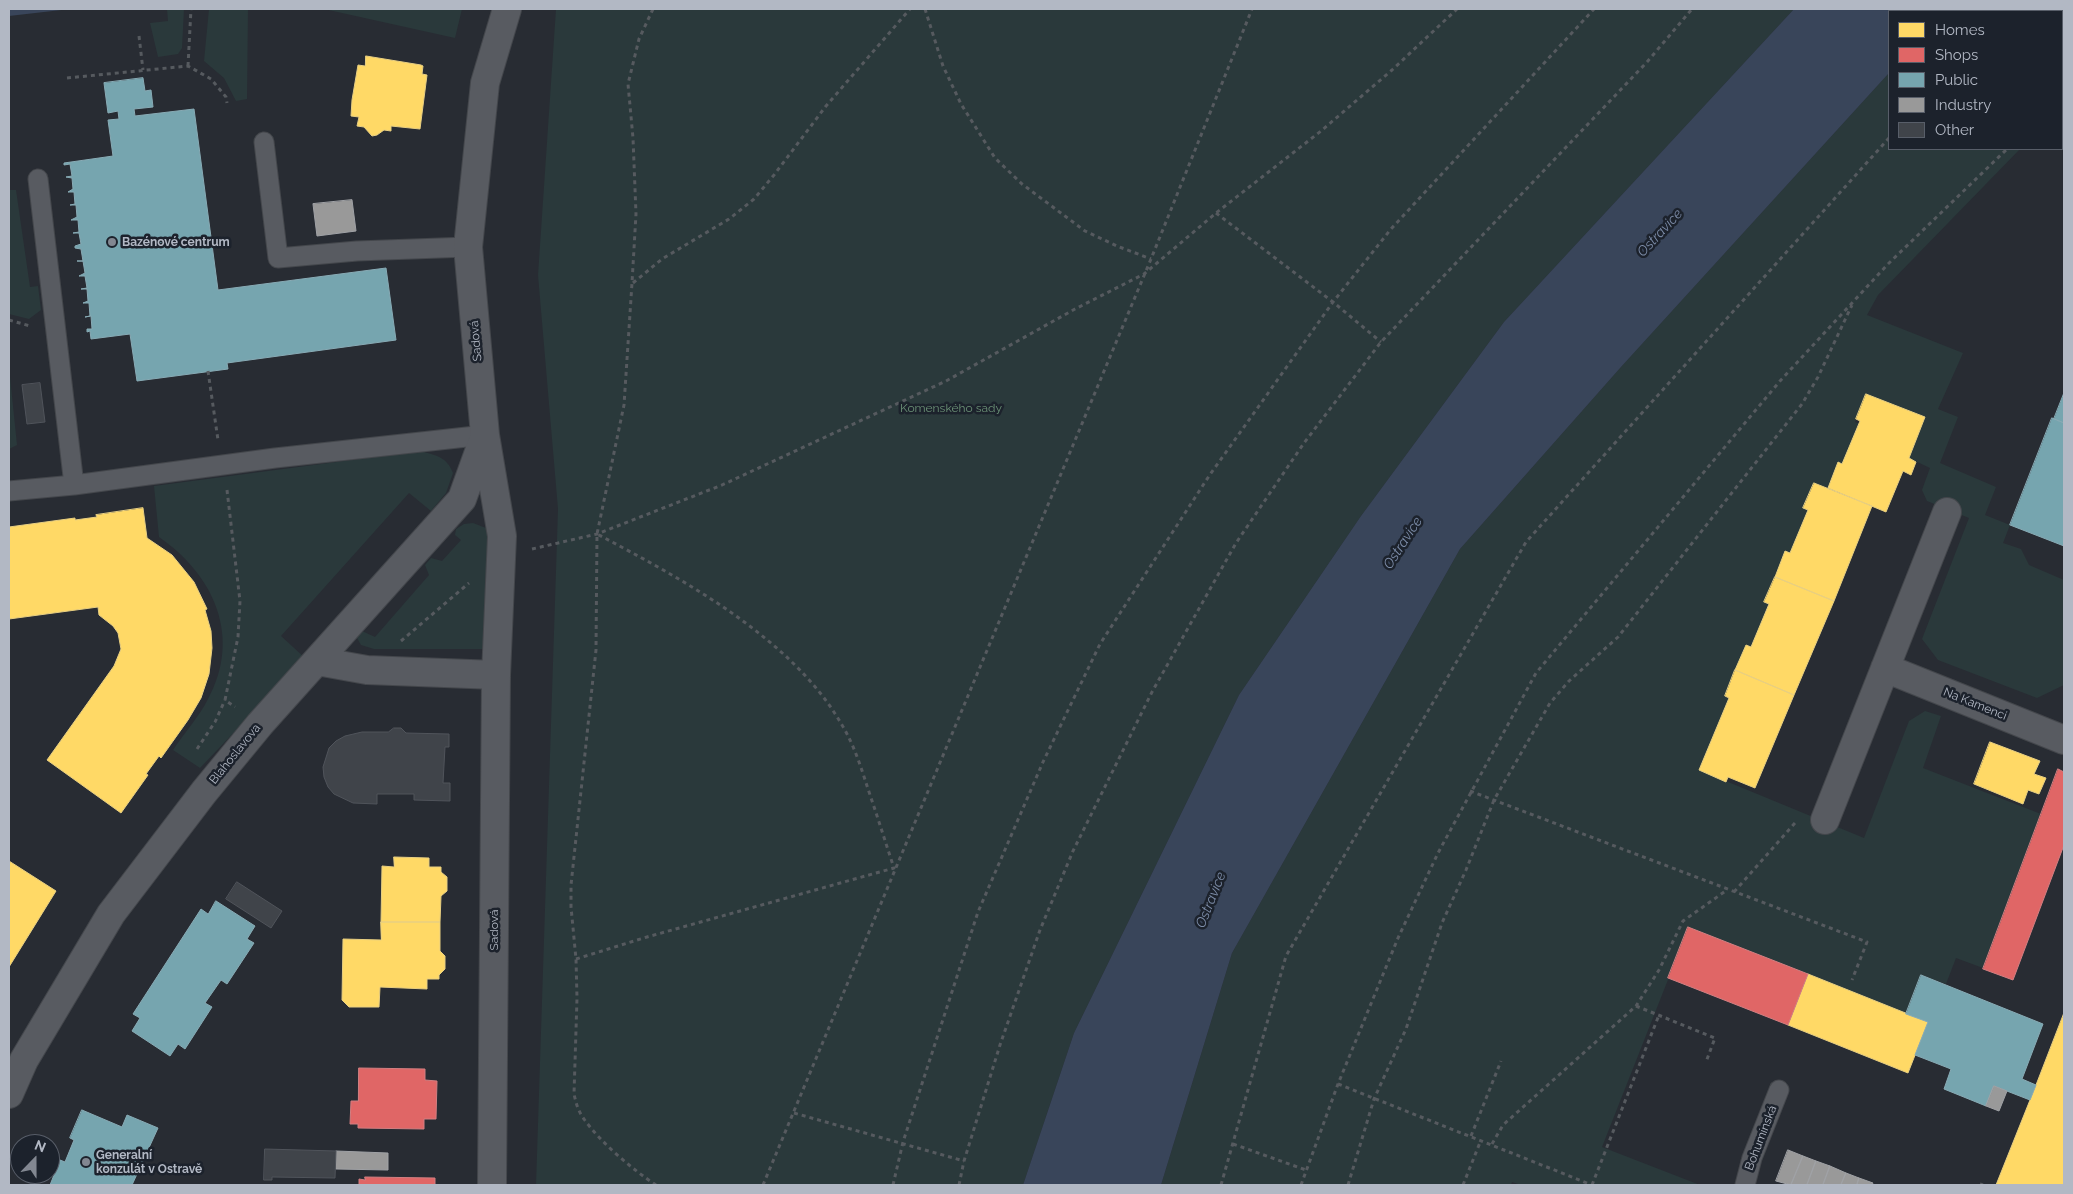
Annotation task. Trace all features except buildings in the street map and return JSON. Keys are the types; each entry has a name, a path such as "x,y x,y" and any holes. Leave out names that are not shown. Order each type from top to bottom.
{"street":[{"name":"Sadová","path":"492,1185 496,675 502,536 485,435 468,247 485,83 507,9"},
{"name":"Blahoslavova","path":"9,1094 24,1060 110,914 204,792 260,724 462,499 485,435"},
{"path":"1825,820 1947,512"},
{"path":"317,661 367,670 496,675"},
{"name":"Na Kamenci","path":"1885,668 2064,740"}],"lane":[{"path":"264,142 278,258 357,251 468,247"},
{"path":"38,179 74,485"},
{"path":"9,491 74,485 393,444 485,435"},
{"name":"Bohumínská","path":"1745,1185 1752,1158 1779,1090"}],"path":[{"path":"188,66 191,9"},
{"path":"653,9 639,39 628,84 633,138 636,214 624,406 597,534 596,643 571,896 576,959 577,998 574,1094 577,1107 583,1119 601,1138 631,1166 656,1185"},
{"path":"632,283 662,259 729,219 754,199 774,176 826,106 910,9"},
{"path":"926,9 943,66 974,127 995,158 1022,184 1085,232 1151,259"},
{"path":"763,1185 894,868 1151,259 1252,9"},
{"path":"597,534 722,486 842,431 946,381 1075,309 1144,274 1392,70 1457,9"},
{"path":"893,1185 903,1142 978,912 1043,762 1100,644 1209,476 1333,302 1391,229 1594,9"},
{"path":"959,1185 964,1161 1000,1045 1040,930 1072,851 1143,709 1236,543 1304,443 1381,342 1647,62 1692,9"},
{"path":"139,36 143,70"},
{"path":"67,78 188,66 210,79 226,98 227,103"},
{"path":"1221,1185 1286,956 1526,542 1888,139"},
{"path":"1301,1185 1338,1084 1398,938 1470,791 1536,673 1780,382 1888,264 2006,150"},
{"path":"1216,213 1333,302 1381,342"},
{"path":"1348,1185 1374,1099 1406,1029 1442,923 1494,800 1554,697 1618,637 1802,404 1818,377 1853,302"},
{"path":"208,371 230,506 240,600 238,637 226,700 260,724"},
{"path":"597,534 684,582 730,613 780,650 816,688 842,726 856,755 894,868"},
{"path":"1470,791 1867,942 1852,980"},
{"path":"1734,892 1804,812 1825,820"},
{"path":"576,959 657,934 894,868"},
{"path":"1492,1144 1503,1125 1636,1006 1659,970 1683,921 1728,889"},
{"path":"1636,1006 1715,1038 1706,1062"},
{"path":"1338,1084 1592,1185 1659,1015"},
{"path":"1471,1136 1501,1061"},
{"path":"794,1113 903,1142 964,1161"},
{"path":"1463,1185 1481,1140"},
{"path":"1232,1144 1306,1170"}],"green space":[{"path":"167,9 184,9 182,48 178,54 158,57 150,23 168,21"},
{"path":"209,9 248,9 247,99 236,101 224,78 204,61"},
{"path":"324,9 462,9 455,38"},
{"name":"Komenského sady","path":"556,9 1794,9 1504,322 1361,516 1239,695 1074,1033 1023,1185 536,1185 558,509 538,275"},
{"path":"2064,9 2064,103 2063,10 1945,10"},
{"path":"1888,74 1888,150 2019,150 1878,295 1867,315 1963,353 1938,409 1958,417 1940,463 1996,487 1985,515 2010,525 2003,543 2021,549 2029,565 2064,580 2064,685 2037,698 1938,660 1922,639 1969,518 1927,501 1922,490 1930,468 1909,458 1925,417 1866,394 1855,422 1860,424 1842,464 1838,463 1828,488 1814,483 1803,508 1808,510 1790,553 1785,552 1764,602 1769,604 1751,647 1746,645 1725,696 1729,698 1699,770 1864,838 1909,721 1925,711 1941,716 1923,768 2041,814 1983,968 1956,958 1946,984 1921,975 1906,1014 1688,929 1602,1147 1700,1185 1521,1185 1512,1182 1511,1185 1161,1185 1232,953 1460,549 1621,367"},
{"path":"9,190 16,190 30,287 38,286 41,310 29,319 9,314"},
{"path":"9,367 17,445 9,449"},
{"path":"420,451 431,454 448,463 453,473 446,493 431,511 409,493 281,636 305,658 200,768 173,750 204,706 218,676 222,653 222,631 217,609 208,589 195,570 178,552 159,537 154,486"},
{"path":"473,523 486,528 490,533 484,649 374,649 361,645 357,638 362,631 375,637 429,575 425,565 431,558 442,561 461,540 455,535 456,529 464,524"}],"water":[{"path":"9,9 70,9 9,16"},
{"name":"Ostravice","path":"1794,9 1946,9 1888,10 1888,74 1621,367 1460,549 1232,953 1161,1185 1023,1185 1074,1033 1239,695 1361,516 1504,322"}],"place":[{"name":"Bazénové centrum","path":"112,242"},
{"name":"Generalní konzulát v Ostravě","path":"86,1162"}]}
